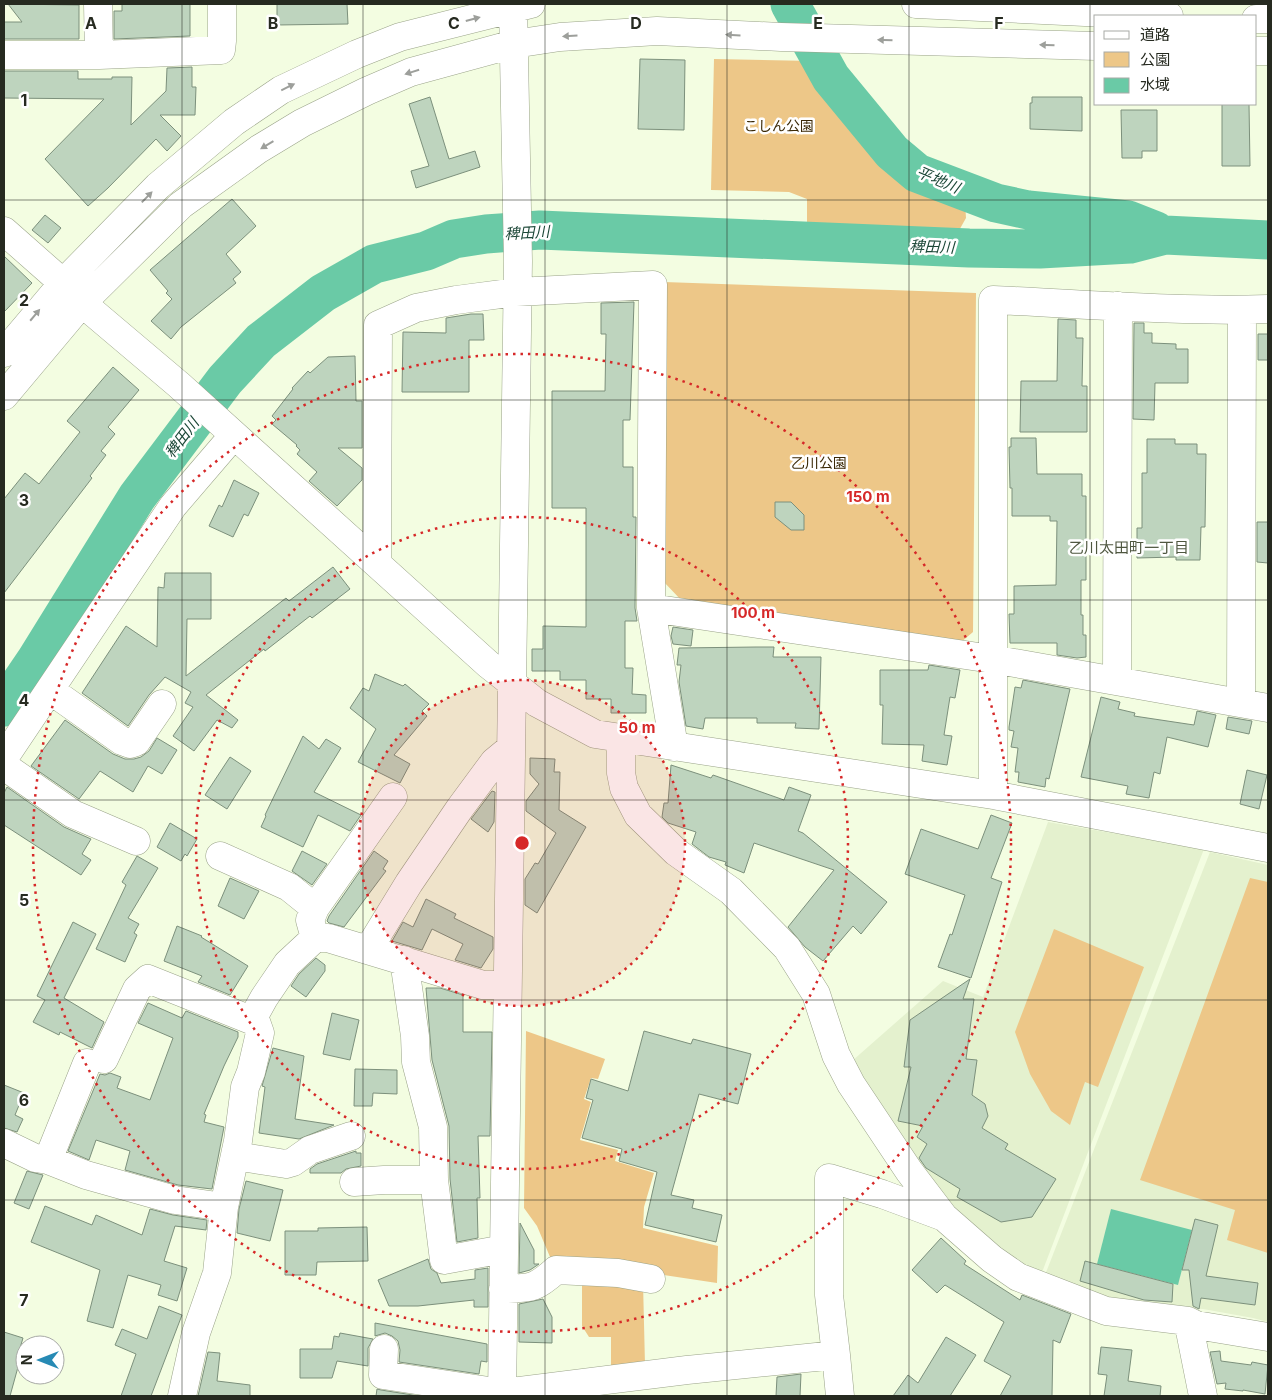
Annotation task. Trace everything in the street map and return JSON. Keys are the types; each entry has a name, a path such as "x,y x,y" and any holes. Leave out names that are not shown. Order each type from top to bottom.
{"street":[{"path":"98,4 99,55"},
{"path":"4,55 99,55 220,50 222,40 222,4"},
{"path":"916,4 1125,9 1163,15"},
{"path":"4,353 63,282 158,186 234,122 281,90 357,54 400,37 519,5 514,44 518,261 516,292 502,1394"},
{"path":"4,396 82,302 182,205 244,160 302,123 411,72 514,44 560,37 657,31 833,39 1094,46"},
{"path":"4,231 63,282"},
{"path":"377,562 378,324 416,308 456,300 516,292 652,285 651,608 674,747"},
{"path":"993,794 993,300 1255,310 1241,703"},
{"path":"82,302 377,562 489,665 537,703 595,734 993,794 1268,848"},
{"path":"1117,681 1118,306"},
{"path":"4,758 174,506 230,432"},
{"path":"651,608 992,659 1268,708"},
{"path":"50,690 122,741 130,744 136,742 162,704"},
{"path":"621,739 621,773 624,788 638,815 676,852 731,890 788,948 816,994 836,1055 851,1084 909,1171 944,1217 992,1259 1018,1277 1106,1311 1188,1321 1196,1325 1268,1337"},
{"path":"368,950 409,883 460,808 494,762 511,748"},
{"path":"4,766 73,814 136,841"},
{"path":"315,938 310,920 315,908 393,797"},
{"path":"220,856 289,887 315,908"},
{"path":"182,1396 196,1333 217,1273 224,1207 235,1156 246,1087 260,1033 254,1016 287,964 315,938 328,938 483,985 508,985"},
{"path":"404,960 415,1036 416,1062 433,1127 434,1180 444,1260 504,1249"},
{"path":"48,1160 95,1061 137,989 148,979 256,1022"},
{"path":"235,1156 286,1164 293,1162 310,1150 351,1136"},
{"path":"4,1143 35,1158 48,1160 86,1174 175,1200 224,1207"},
{"path":"840,1396 830,1295 829,1178 882,1194 944,1217"},
{"path":"354,1182 434,1180"},
{"path":"503,1289 530,1288 556,1270 618,1273 651,1279"},
{"path":"1188,1321 1203,1396"},
{"path":"384,1350 383,1374 502,1394 649,1375 836,1356"}],"shaded area":[{"path":"1048,822 1204,849 1041,1275 1024,1268 946,1202 911,1161 852,1061 943,981 983,997"},
{"path":"1210,852 1268,865 1268,1322 1203,1309 1123,1304 1045,1275"}],"green space":[{"name":"こしん公園","path":"714,59 812,61 861,126 914,181 965,203 966,218 957,234 807,228 807,199 789,192 711,190"},
{"name":"乙川公園","path":"664,282 976,293 973,632 960,643 682,601 663,581"},
{"path":"1250,878 1268,882 1268,1253 1227,1240 1235,1210 1140,1180"},
{"path":"1054,929 1144,967 1098,1087 1085,1082 1070,1125 1051,1111 1030,1074 1015,1032"},
{"path":"526,1031 605,1059 598,1079 591,1078 584,1099 591,1102 580,1140 618,1150 615,1161 654,1173 644,1207 643,1228 718,1246 717,1283 617,1268 553,1264 537,1226 524,1208"},
{"path":"582,1277 643,1282 645,1365 611,1370 611,1337 589,1337 582,1326"}],"water":[{"path":"1111,1209 1192,1230 1178,1285 1097,1264"}],"building":[{"path":"8,4 79,5 79,39 4,39 4,22 22,22"},
{"path":"122,4 190,4 190,36 114,39 114,11 122,11"},
{"path":"277,4 347,4 348,24 277,25"},
{"path":"640,59 685,60 684,130 638,129"},
{"path":"192,67 192,87 196,87 195,115 160,115 181,136 167,151 156,139 88,206 45,159 104,99 4,98 4,71 78,71 78,79 132,77 131,125 166,91 167,68"},
{"path":"430,97 449,159 475,151 480,167 416,188 411,171 429,166 409,104"},
{"path":"1032,97 1082,97 1082,131 1030,129 1030,103 1032,103"},
{"path":"1222,105 1249,105 1250,166 1222,166"},
{"path":"1121,110 1157,110 1157,151 1142,151 1142,158 1122,158"},
{"path":"232,199 256,226 226,254 241,272 233,279 236,283 181,327 171,339 151,321 172,299 166,293 168,291 150,270"},
{"path":"45,215 61,228 48,243 32,230"},
{"path":"4,256 32,283 4,312"},
{"path":"634,302 630,420 623,420 623,467 633,467 633,517 636,517 635,608 637,621 625,621 625,668 633,668 632,694 646,695 646,713 611,713 611,699 586,699 586,680 560,680 560,671 532,671 532,649 543,649 543,626 586,627 586,508 552,508 552,391 605,391 606,334 601,334 601,303"},
{"path":"483,314 484,340 469,340 469,392 402,392 403,332 446,333 446,318"},
{"path":"1058,319 1076,320 1076,338 1083,338 1082,386 1087,386 1087,432 1020,432 1021,381 1057,381"},
{"path":"1134,323 1144,323 1144,333 1152,333 1152,343 1176,344 1176,349 1188,349 1188,383 1155,383 1154,420 1133,419"},
{"path":"1258,334 1268,334 1268,360 1258,360"},
{"path":"355,356 356,401 362,401 362,448 338,448 362,468 362,480 337,506 309,481 317,472 297,454 300,450 297,445 272,424 276,420 272,416 292,388 308,371 310,373 328,357"},
{"path":"113,367 139,390 108,427 115,434 101,451 106,455 90,476 92,478 4,593 4,499 25,473 39,484 80,432 67,421"},
{"path":"1011,438 1036,438 1037,474 1082,474 1082,496 1086,496 1086,580 1081,580 1081,615 1083,615 1083,635 1086,635 1086,657 1077,658 1057,655 1057,643 1010,643 1009,614 1014,614 1014,586 1056,585 1057,521 1050,521 1050,516 1012,516 1009,447 1011,447"},
{"path":"1147,439 1175,439 1175,444 1197,444 1197,454 1206,454 1205,527 1201,527 1200,560 1176,560 1176,557 1137,558 1137,528 1142,528 1142,473 1147,473"},
{"path":"234,480 259,493 248,516 244,514 233,537 209,526 219,505 222,507"},
{"path":"775,502 791,502 804,515 804,530 791,530 775,517"},
{"path":"1257,522 1268,522 1268,563 1257,562"},
{"path":"333,567 350,589 312,618 310,616 265,651 264,649 206,695 238,720 232,728 217,720 194,751 173,736 193,707 185,703 191,692 165,677 149,695 128,726 82,693 126,626 157,647 158,587 164,588 165,573 211,573 211,619 187,619 186,676 286,598 289,601"},
{"path":"673,627 693,630 691,646 673,644 671,636"},
{"path":"774,647 773,657 821,657 819,729 795,728 796,723 757,723 757,718 705,718 703,729 686,726 679,682 681,665 677,665 679,648"},
{"path":"929,665 960,670 955,698 950,697 944,735 952,736 947,765 922,761 924,745 882,744 883,705 880,705 880,670 928,670"},
{"path":"375,674 403,686 405,684 429,704 422,711 427,716 394,755 410,764 400,783 358,762 376,729 350,708 363,688 369,691"},
{"path":"1023,680 1070,689 1049,779 1046,778 1045,787 1018,782 1019,772 1015,772 1018,748 1011,747 1014,731 1009,730 1009,727 1015,687 1021,688"},
{"path":"1101,697 1120,702 1118,709 1135,713 1134,716 1194,725 1197,711 1216,715 1208,747 1167,737 1160,774 1154,772 1149,798 1126,794 1128,786 1081,777"},
{"path":"1228,717 1252,721 1249,734 1226,729"},
{"path":"65,720 113,754 125,759 141,757 149,751 157,738 177,750 162,774 148,766 133,792 100,771 79,799 31,766"},
{"path":"303,736 319,749 326,739 341,748 314,792 361,815 350,831 318,815 303,847 261,827"},
{"path":"230,757 251,771 227,809 205,795"},
{"path":"530,758 555,759 554,772 560,772 559,810 586,827 537,913 525,905 525,879 535,863 538,864 556,833 526,811 526,801 539,784 530,774"},
{"path":"671,765 711,778 713,775 784,800 789,787 811,795 798,831 803,833 887,902 861,934 853,926 823,961 805,947 788,927 834,870 754,843 744,873 725,865 726,862 709,857 692,844 696,832 668,823 662,817 664,803 668,803"},
{"path":"1247,770 1267,775 1259,809 1240,804"},
{"path":"7,787 64,827 91,839 82,854 91,860 81,875 4,825 4,793"},
{"path":"492,791 495,792 494,822 488,832 471,819"},
{"path":"991,815 1012,823 991,878 1002,882 971,978 938,967 950,934 952,935 965,895 905,874 921,829 978,849"},
{"path":"170,823 197,839 187,856 185,854 181,861 157,847"},
{"path":"302,851 327,864 312,885 292,871"},
{"path":"374,851 388,861 383,869 386,871 344,927 329,923 327,921 329,916"},
{"path":"137,856 158,868 128,918 139,924 134,933 137,935 125,962 96,949 126,885 122,882"},
{"path":"230,878 259,891 244,919 218,906"},
{"path":"426,899 456,914 454,918 493,937 493,949 481,968 455,960 463,944 432,929 422,950 392,941 403,922 413,927"},
{"path":"73,922 96,934 64,998 104,1022 92,1048 60,1032 59,1035 33,1022 45,1000 37,996"},
{"path":"177,926 202,936 248,966 230,995 198,982 202,976 164,961"},
{"path":"316,958 325,965 325,971 306,997 291,986 299,974"},
{"path":"970,979 963,999 974,999 966,1059 977,1060 972,1095 985,1104 988,1116 982,1128 1008,1144 1005,1149 1056,1179 1032,1217 1001,1222 957,1197 960,1189 926,1168 919,1158 927,1144 917,1137 923,1126 898,1121 911,1067 904,1067 910,1020"},
{"path":"426,988 440,988 463,995 463,1032 492,1032 490,1136 478,1136 480,1198 477,1198 478,1238 457,1242 450,1179 449,1126 432,1060"},
{"path":"148,1003 182,1018 186,1011 238,1032 238,1037 204,1114 206,1115 204,1122 224,1127 212,1189 178,1185 125,1170 130,1151 96,1140 89,1160 68,1151 100,1074 110,1073 121,1077 117,1088 150,1100 173,1038 138,1023"},
{"path":"332,1013 359,1020 350,1060 323,1054"},
{"path":"644,1031 691,1044 693,1039 751,1054 738,1104 699,1094 671,1195 694,1200 692,1208 722,1215 716,1242 645,1225 657,1172 619,1161 622,1149 582,1138 593,1100 586,1098 591,1079 628,1091"},
{"path":"273,1048 304,1056 295,1119 334,1125 299,1139 259,1133 265,1087 262,1086"},
{"path":"355,1069 397,1070 397,1094 373,1093 372,1106 354,1106"},
{"path":"4,1085 24,1093 15,1115 23,1119 17,1132 4,1128"},
{"path":"356,1151 356,1153 361,1153 361,1166 346,1169 341,1173 310,1173 310,1169 317,1164"},
{"path":"27,1171 43,1175 29,1209 14,1203"},
{"path":"246,1181 283,1190 270,1241 237,1233 239,1209"},
{"path":"45,1206 92,1225 96,1215 142,1235 150,1209 173,1215 207,1220 206,1230 175,1226 164,1261 187,1268 177,1301 158,1295 161,1285 128,1275 113,1328 87,1321 100,1270 31,1242"},
{"path":"1195,1219 1218,1225 1206,1276 1258,1283 1255,1305 1201,1298 1199,1309 1193,1306 1189,1270 1182,1270"},
{"path":"520,1223 534,1250 534,1264 539,1264 530,1270 519,1273"},
{"path":"367,1227 368,1261 317,1262 316,1275 285,1275 285,1231 318,1231 318,1228"},
{"path":"941,1238 966,1261 964,1264 1020,1300 1022,1295 1071,1314 1060,1343 1053,1340 1052,1396 1000,1396 1011,1376 984,1361 1004,1322 945,1285 937,1293 912,1270"},
{"path":"428,1259 431,1269 437,1273 441,1283 475,1279 475,1270 488,1268 488,1307 474,1307 474,1300 418,1306 389,1306 378,1280"},
{"path":"1085,1261 1173,1284 1172,1302 1144,1300 1080,1281"},
{"path":"543,1299 552,1317 552,1343 519,1342 519,1304"},
{"path":"159,1306 182,1315 151,1396 121,1396 136,1354 115,1345 122,1329 147,1339"},
{"path":"375,1323 487,1344 487,1362 481,1361 479,1374 399,1362 400,1350 398,1341 385,1333 375,1336"},
{"path":"4,1332 15,1335 15,1378 10,1396 4,1396"},
{"path":"340,1333 373,1339 368,1348 368,1366 337,1361 332,1378 300,1378 300,1349 332,1349 334,1336 339,1337"},
{"path":"946,1337 976,1355 950,1396 893,1396 908,1375 918,1383"},
{"path":"1101,1347 1132,1350 1128,1381 1161,1386 1160,1396 1104,1396 1107,1375 1098,1374"},
{"path":"1220,1351 1221,1361 1251,1365 1252,1362 1268,1365 1265,1394 1225,1389 1226,1383 1217,1384 1210,1352"},
{"path":"208,1352 220,1353 217,1381 250,1385 250,1396 198,1396"},
{"path":"801,1374 800,1396 776,1396 777,1377"},
{"path":"377,1389 381,1390 419,1396 376,1396"}],"waterway":[{"name":"平地川","path":"790,4 831,78 892,152 917,173 996,203 1028,210 1128,220 1156,231"},
{"name":"稗田川","path":"4,707 36,660 137,497 225,380 261,341 323,293 374,264 426,251 454,239 486,234 540,230 969,248 1040,249 1130,244 1165,235 1268,240"}],"district":[{"name":"乙川太田町一丁目","path":"1129,548"}]}
